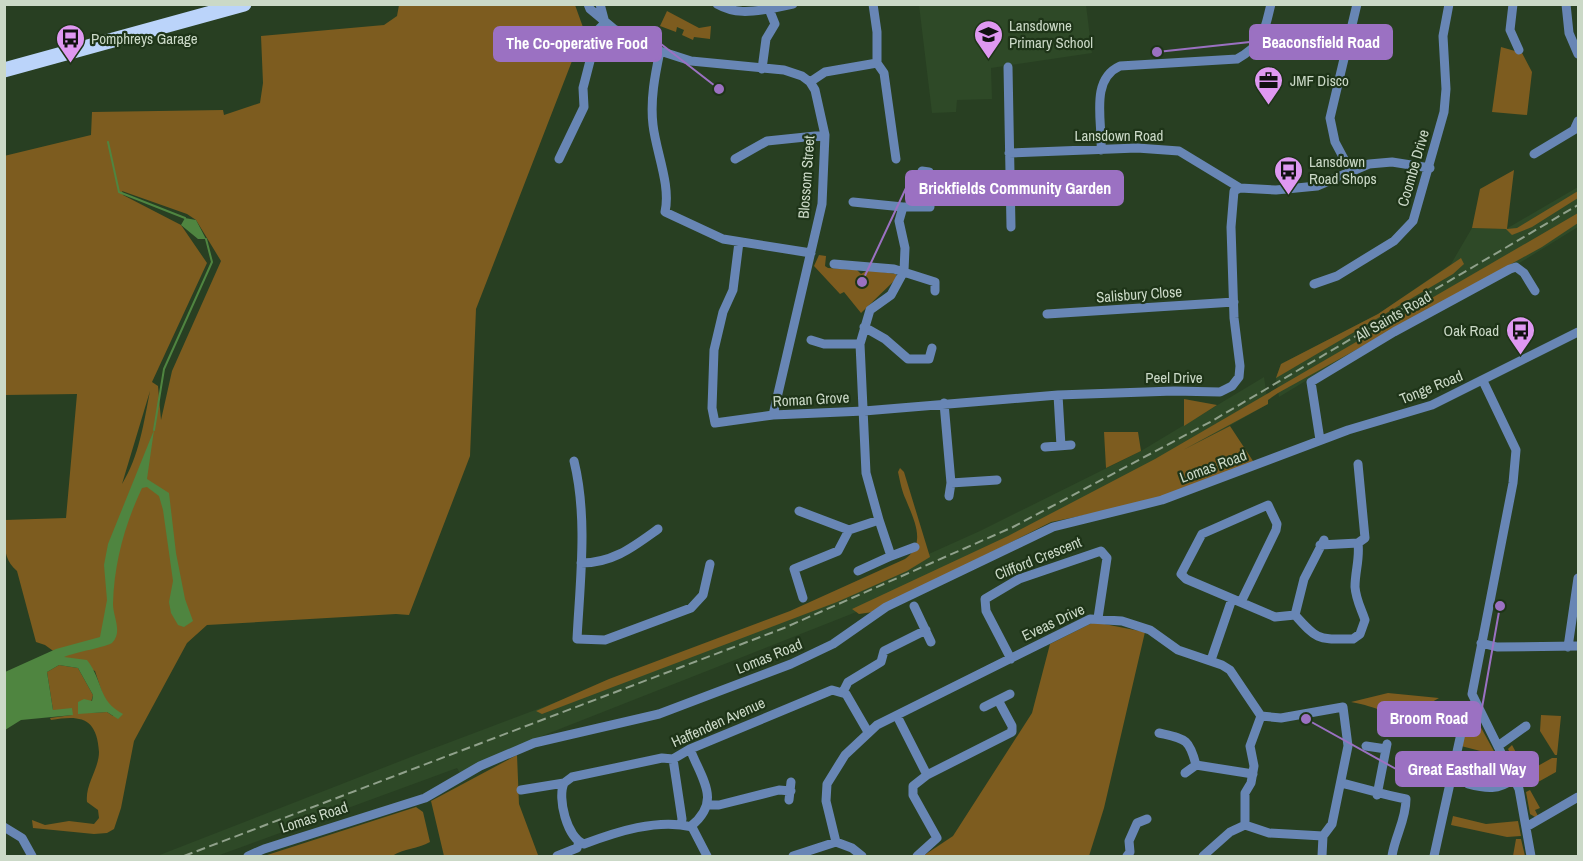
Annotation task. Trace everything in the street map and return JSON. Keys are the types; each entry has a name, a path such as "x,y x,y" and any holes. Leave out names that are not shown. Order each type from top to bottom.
{"main road":[{"path":"4,70 244,4"}],"street":[{"path":"588,4 605,23 660,51 691,61 784,70 810,82 825,72 877,63"},
{"path":"600,4 605,23"},
{"path":"717,4 747,12 793,4"},
{"path":"873,4 877,32 877,63 884,73 896,159"},
{"path":"1101,150 1101,89 1106,75 1120,66 1238,59 1253,50 1262,39 1271,4"},
{"path":"1351,172 1335,142 1330,118 1357,4"},
{"name":"Coombe Drive","path":"1314,284 1337,276 1404,233 1413,221 1430,168 1444,112 1446,89 1443,36 1449,4"},
{"path":"1513,4 1510,30 1519,50"},
{"path":"1566,4 1569,33 1578,52"},
{"path":"762,69 766,39 775,24 769,9"},
{"path":"559,159 584,107 583,88 598,30 605,23"},
{"path":"660,51 654,81 652,122 667,195 665,212 723,239 811,253"},
{"path":"1008,67 1011,227"},
{"name":"Blossom Street","path":"773,416 822,204 825,135 815,90 810,82"},
{"path":"1534,154 1574,130 1578,121"},
{"path":"735,159 767,141 825,135"},
{"name":"Lansdown Road","path":"1009,153 1137,148 1179,151 1240,188"},
{"path":"1240,188 1310,188 1369,164 1383,162 1430,168"},
{"path":"853,202 930,207 929,172 922,171"},
{"name":"Peel Drive","path":"909,407 1058,395 1174,391 1220,392 1232,386 1239,377 1240,366 1234,302 1231,201 1234,191 1240,188"},
{"path":"863,203 864,192"},
{"path":"891,556 866,473 860,344 870,310 891,295 904,271 905,249 899,221 903,207"},
{"name":"Roman Grove","path":"740,242 734,290 723,312 714,350 712,408 715,423 773,416 909,407"},
{"path":"834,264 904,271 935,282 935,291"},
{"name":"All Saints Road","path":"1320,440 1311,382 1394,332 1510,269 1516,267 1524,273 1535,291"},
{"name":"Salisbury Close","path":"1047,314 1234,302"},
{"path":"864,327 885,339 908,360 929,360 932,348"},
{"name":"Tonge Road","path":"1288,454 1320,440 1432,405 1578,332"},
{"path":"811,340 824,344 860,344"},
{"path":"1483,381 1516,450 1513,483 1472,690 1480,714 1519,789 1531,856"},
{"path":"1058,395 1061,446"},
{"path":"944,403 951,483 949,496"},
{"path":"1045,447 1071,445"},
{"name":"Lomas Road","path":"248,856 425,798 480,766 534,743 659,714 791,664 834,644 886,607 1053,527 1162,500 1288,454"},
{"path":"574,461 580,495 581,563 577,639 605,640 691,608 703,595 710,564"},
{"path":"1294,615 1304,579 1322,543 1358,543 1365,538 1358,464"},
{"path":"951,483 993,480 988,470"},
{"path":"1211,660 1237,601 1276,530 1277,524 1268,505 1202,534 1180,574 1237,601 1275,617 1294,615"},
{"path":"799,511 849,530 879,520"},
{"path":"581,563 605,561 625,553 658,529"},
{"path":"803,598 794,577 794,569 838,551 849,530"},
{"path":"1294,615 1309,633 1318,638 1353,639 1360,634 1365,620 1357,603 1355,589 1355,574 1360,560 1358,543"},
{"path":"858,571 915,547"},
{"name":"Clifford Crescent","path":"1011,659 986,611 985,599 1019,579 1101,551 1107,558 1098,618"},
{"path":"1481,644 1497,647 1573,646 1578,578"},
{"path":"914,606 931,642"},
{"name":"Eveas Drive","path":"836,842 834,823 826,801 827,784 845,754 868,732 1074,625 1098,618 1122,621 1150,630 1178,650 1211,660 1230,670 1262,716"},
{"path":"868,732 843,692 848,682 881,662 884,651 926,630"},
{"name":"Haffenden Avenue","path":"521,790 559,781 564,783 572,777 662,758 673,759 690,749 831,690 843,692"},
{"path":"984,707 1010,694"},
{"path":"916,856 938,838 912,792 913,786 927,775 1012,732 1012,726 999,700"},
{"path":"1245,825 1243,804 1253,774 1250,747 1262,716 1281,718 1343,707 1348,737 1332,824 1323,836 1322,856"},
{"path":"1434,856 1462,729 1480,714"},
{"path":"897,716 927,775"},
{"path":"1498,746 1526,726"},
{"path":"1159,733 1184,739 1191,747 1196,765"},
{"path":"1365,746 1386,746 1377,795"},
{"path":"564,783 560,791 570,830 579,842 584,844 628,830 692,826 703,817 709,805 707,793 690,749"},
{"path":"673,759 681,825"},
{"path":"1185,773 1196,765 1253,774"},
{"path":"1468,784 1487,789 1503,786 1514,778"},
{"path":"1341,783 1372,790 1377,795 1406,799 1402,823 1395,836 1392,856"},
{"path":"709,805 719,805 779,790 790,791"},
{"path":"1526,827 1578,797"},
{"path":"1127,817 1137,823"},
{"path":"1127,856 1130,852 1129,841 1137,823 1147,819"},
{"path":"1203,856 1230,832 1245,825 1269,833 1323,836"},
{"path":"692,826 707,856"},
{"path":"4,827 22,838 32,856"},
{"path":"557,856 576,848 579,842"},
{"path":"792,856 836,842 852,848 862,856"}],"shaded area":[{"path":"399,5 575,5 584,30 476,309 470,456 409,615 207,625 187,643 134,741 121,808 114,829 107,833 94,834 33,828 32,820 45,825 69,821 94,824 99,818 98,810 87,802 88,789 97,764 98,740 91,725 85,721 70,718 51,720 50,718 72,715 53,710 47,672 59,665 78,668 93,695 88,713 107,712 113,716 112,708 105,702 95,671 63,658 45,645 36,642 17,571 6,554 5,520 66,518 77,394 5,395 4,156 91,135 92,112 223,110 224,115 260,103 263,83 261,36 384,25 397,16","holes":["122,191 187,214 196,220 221,261 172,371 161,420 158,386 152,382 207,263 181,225 123,195","150,391 137,451 122,484"]},
{"name":"Lansdowne Primary School","path":"919,5 1086,5 1092,53 991,68 992,99 957,100 956,112 932,113"},
{"path":"667,11 699,28 711,26 710,39 694,37 693,40 682,35 684,30 677,27 676,32 660,26"},
{"path":"1501,47 1522,53 1532,72 1527,115 1492,112"},
{"path":"1514,170 1507,229 1517,228 1578,191 1578,198 1532,227 1512,235 1506,229 1472,228 1480,189"},
{"path":"1578,187 1578,227 1521,262 1390,330 1279,397 1276,378 1281,364 1378,314 1451,264 1472,228 1506,229"},
{"path":"1578,213 1578,223 1542,247 1278,393 1268,400 1268,404 1183,450 1230,426 1255,464 1149,502 1051,522 873,612 859,614 852,609 1008,536 1155,459"},
{"path":"185,218 196,220 206,239 198,239 181,225"},
{"path":"819,255 826,256 825,266 828,268 857,270 861,274 868,270 896,274 896,279 861,313 844,292 840,294 814,266"},
{"path":"1461,258 1464,264 1453,274 1276,378 1281,364 1378,314"},
{"path":"1264,377 1268,404 1217,433 869,607 547,734 460,773 457,768 217,856 157,856 713,643 873,579 980,531 1141,451"},
{"path":"1184,399 1217,405 1184,426"},
{"path":"154,430 147,479 169,493 176,553 185,599 193,621 184,627 178,625 171,613 169,602 173,581 163,510 159,496 147,487 142,488 130,516 118,559 113,604 117,629 115,639 112,643 64,657 87,660 109,703 123,714 118,719 107,712 78,714 78,702 84,699 92,701 93,695 78,668 59,665 47,672 53,710 72,708 73,715 21,720 5,730 5,672 56,649 100,637 107,600 104,565 108,544"},
{"path":"1104,432 1138,432 1141,451 1106,468"},
{"path":"900,468 904,472 930,557 907,571 837,602 542,714 536,711 609,679 790,611 905,559 916,546 917,531 901,486 898,472"},
{"path":"1094,622 1145,632 1104,808 1089,856 923,856 953,836 1032,713 1050,644"},
{"path":"1388,693 1439,698 1423,707 1402,714 1351,702"},
{"path":"1541,715 1561,716 1557,755 1540,731"},
{"path":"1475,721 1478,722 1496,755 1461,746 1462,735"},
{"path":"1512,745 1525,769 1520,772 1508,749"},
{"path":"517,755 519,804 538,855 544,856 444,856 431,801"},
{"path":"1552,758 1557,758 1556,772 1531,786 1527,772"},
{"path":"1530,790 1540,808 1535,810 1538,816 1535,817 1530,814 1526,792"},
{"path":"416,807 423,812 430,842 392,856 264,856"},
{"path":"1453,816 1486,824 1518,821 1521,836 1507,837 1451,825"},
{"path":"1516,839 1521,839 1525,856 1513,856"}],"waterway":[{"path":"108,142 119,192 185,218"},
{"path":"154,430 164,369 212,262 206,239"}],"railway":[{"path":"184,856 784,628 1013,527 1212,421 1578,205"}],"place":[{"name":"Beaconsfield Road","path":"1157,52"},
{"name":"Lansdowne Primary School","path":"988,60"},
{"name":"Pomphreys Garage","path":"70,64"},
{"name":"The Co-operative Food","path":"719,89"},
{"name":"JMF Disco","path":"1269,106"},
{"name":"Lansdown Road Shops","path":"1288,196"},
{"name":"Brickfields Community Garden","path":"862,282"},
{"name":"Oak Road","path":"1520,356"},
{"name":"Broom Road","path":"1500,606"},
{"name":"Great Easthall Way","path":"1306,719"}]}
